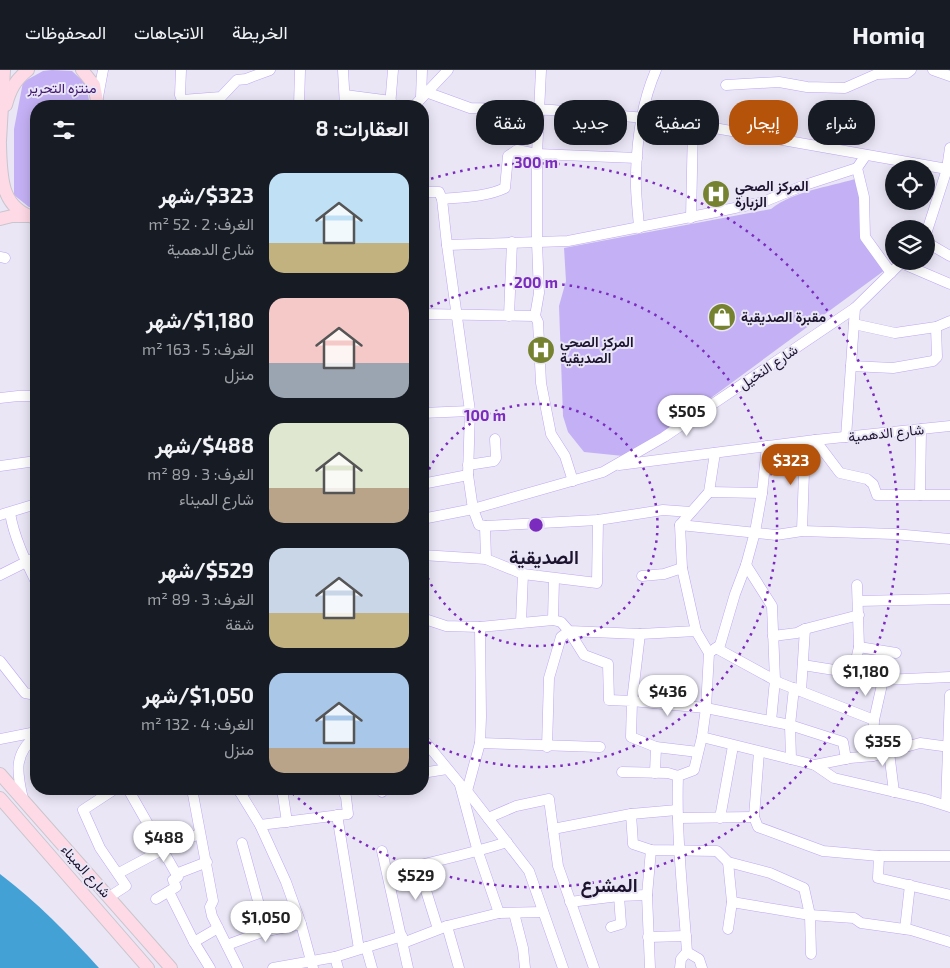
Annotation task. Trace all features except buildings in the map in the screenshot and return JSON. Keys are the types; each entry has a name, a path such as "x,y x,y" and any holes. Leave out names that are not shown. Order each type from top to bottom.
{"main road":[{"path":"4,70 0,142 3,187 8,200 15,209 30,216"},
{"path":"1,125 13,85 28,70"},
{"path":"82,70 94,85 98,100"},
{"path":"0,219 12,216 30,217"},
{"name":"شارع الميناء","path":"0,774 171,968"},
{"path":"0,798 148,968"}],"street":[{"path":"98,100 103,70"},
{"path":"181,70 180,95 182,100"},
{"path":"223,100 236,75 246,79 270,70"},
{"path":"299,100 300,70"},
{"path":"342,70 345,100"},
{"path":"391,100 393,70"},
{"path":"420,99 422,70"},
{"path":"420,99 448,70"},
{"path":"539,100 541,70"},
{"path":"646,100 656,70"},
{"path":"778,70 779,82"},
{"path":"726,85 779,82 807,87 845,88 877,74 906,73 911,70"},
{"path":"932,70 950,76"},
{"path":"429,101 476,108"},
{"path":"544,110 637,117"},
{"path":"719,129 949,168"},
{"path":"537,145 537,242 540,293 535,316 538,322 541,383 551,434 565,456 573,481"},
{"path":"638,145 636,174 639,228"},
{"path":"691,218 693,145"},
{"path":"931,220 949,168 950,148"},
{"path":"442,199 499,191 505,188 508,156 517,150 537,154 637,158"},
{"path":"447,245 568,241 691,218 764,202 805,185 857,168 866,155"},
{"path":"857,168 864,197 865,237 891,273"},
{"path":"429,192 439,192 442,199 470,411 468,470 473,509 479,525 598,520 663,510 691,512"},
{"path":"509,316 512,242"},
{"path":"935,247 950,256"},
{"name":"شارع النخيل","path":"429,518 473,509 603,472 664,437 855,308 894,270"},
{"path":"919,270 950,284"},
{"path":"846,437 855,308"},
{"path":"429,314 535,316"},
{"path":"854,324 895,333 936,327 950,321"},
{"path":"851,366 893,368 933,361 937,357 936,327"},
{"path":"0,398 30,396"},
{"path":"429,413 470,411"},
{"name":"شارع الدهمية","path":"613,466 767,446 950,426"},
{"path":"920,495 921,429"},
{"path":"429,482 494,460 496,458 495,439"},
{"path":"810,441 840,473 867,479 873,484 877,495 950,495"},
{"path":"802,531 810,441"},
{"path":"622,772 668,773 678,776 694,770 702,737 712,651 720,645 755,532 762,493 767,446"},
{"path":"715,453 709,492 680,525 682,568 696,631 712,651 774,680 874,720"},
{"path":"0,466 30,462"},
{"path":"709,492 762,493"},
{"path":"30,506 5,514 30,570"},
{"path":"429,555 486,559 523,574 597,583 598,520"},
{"path":"680,525 776,534 802,531 894,534 950,539"},
{"path":"485,526 486,559"},
{"path":"0,575 30,560"},
{"path":"746,565 772,606 774,680 771,721"},
{"path":"642,576 664,574 682,568"},
{"path":"521,622 523,574"},
{"path":"553,620 554,579"},
{"path":"853,673 859,647 857,585"},
{"path":"858,601 950,599"},
{"path":"773,636 797,633 805,629 859,615"},
{"path":"429,620 446,626 480,627 553,620 561,622 584,654 608,664 609,700 706,708 790,725 843,742 846,759"},
{"path":"480,627 482,717 480,743 463,787 478,852 499,914"},
{"path":"790,759 790,725 803,666 805,629"},
{"path":"547,747 549,678 561,637 569,631 640,634 696,631"},
{"path":"640,634 632,701 631,737 656,747 698,752"},
{"path":"859,647 896,653"},
{"path":"0,661 25,693 30,694"},
{"path":"803,666 853,673 883,680 950,677"},
{"path":"873,756 874,720 883,680"},
{"path":"702,737 815,766 834,778 948,806 950,697"},
{"path":"0,739 30,733"},
{"path":"24,802 18,776 19,757 30,741"},
{"path":"480,743 547,747 600,747"},
{"path":"815,766 846,759 873,756 920,743 949,747"},
{"path":"720,818 733,746"},
{"path":"429,747 529,871 562,968"},
{"path":"656,747 656,773"},
{"path":"759,752 754,817 758,828 823,850 879,856 950,856"},
{"path":"890,752 894,792"},
{"path":"429,772 447,769"},
{"path":"678,776 679,851 687,952 682,959 680,968"},
{"path":"106,795 83,810 100,848 119,873 126,886 109,897"},
{"path":"131,795 178,877 173,880 176,887 156,899"},
{"path":"194,795 199,834 207,862 213,901 210,907 212,916 238,968"},
{"path":"242,795 260,824 286,882 312,965"},
{"path":"283,795 287,822"},
{"path":"260,824 348,814 345,795"},
{"path":"488,818 516,806 549,799 558,866 594,968"},
{"path":"553,829 631,814 678,814 720,818 754,817"},
{"path":"631,814 633,844 651,850 717,851 728,862 770,873 804,888 810,915 811,954"},
{"path":"337,815 362,948 372,968"},
{"path":"119,873 162,850 199,834"},
{"path":"388,874 418,865 478,852 507,842"},
{"path":"242,843 261,912 266,911 274,929"},
{"path":"650,968 647,895 651,850"},
{"path":"382,851 408,968"},
{"path":"879,856 878,878 950,895"},
{"path":"176,874 207,862"},
{"path":"728,862 732,902 728,929"},
{"path":"418,865 459,968"},
{"path":"905,929 910,885"},
{"path":"168,892 210,968"},
{"path":"570,902 619,896 647,895"},
{"path":"611,927 621,924 619,896"},
{"path":"732,902 810,915 854,918 861,923 905,929 950,942"},
{"path":"273,968 312,965 362,948 402,940 442,927 499,914 543,912"},
{"path":"514,913 523,948 525,968"},
{"path":"227,945 262,932 300,924"},
{"path":"194,942 218,928"},
{"path":"648,937 686,936"},
{"path":"687,952 699,959 702,968"},
{"path":"335,957 338,968"}],"green space":[{"name":"منتزه التحرير","path":"43,71 72,71 86,84 89,100 30,100 30,207 14,195 14,129 23,82"},
{"path":"855,179 866,186 865,235 885,270 659,436 623,456 584,452 568,432 563,416 559,306 566,281 564,248 771,209 790,198 812,190"}],"water":[{"path":"0,874 52,919 99,968 0,968"}],"place":[{"name":"المركز الصحي الزبارة","path":"716,194"},
{"name":"مقبرة الصديقية","path":"722,317"},
{"name":"المركز الصحي الصديقية","path":"541,350"}],"district":[{"name":"الصديقية","path":"544,557"},
{"name":"المشرع","path":"609,885"}]}
